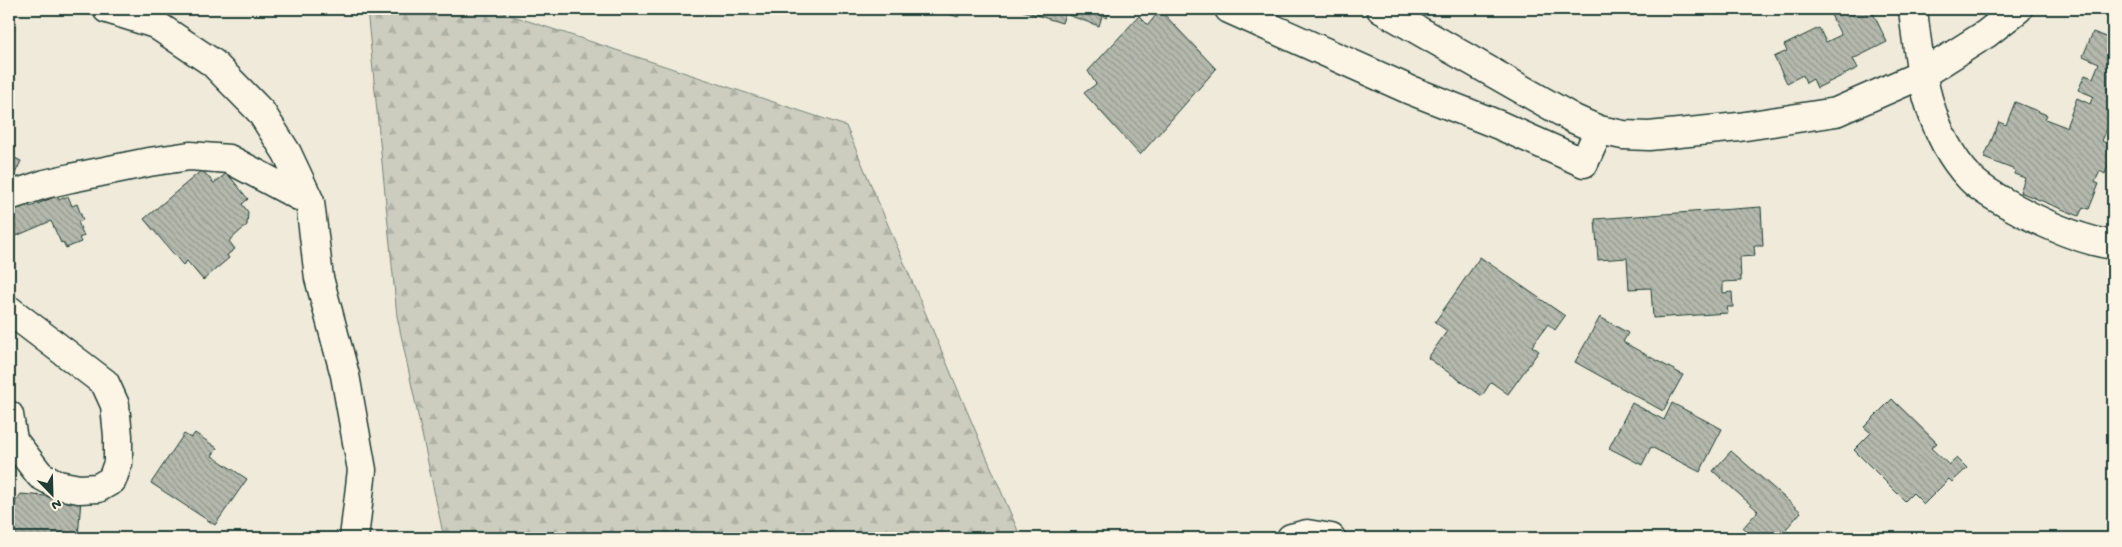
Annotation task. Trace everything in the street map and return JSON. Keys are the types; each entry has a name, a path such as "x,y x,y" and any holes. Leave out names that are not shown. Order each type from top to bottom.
{"street":[{"path":"107,9 155,24 213,63 261,112 287,153 310,202 319,278 345,375 362,470 354,538"},
{"path":"1229,9 1410,90 1499,124 1584,163 1599,130"},
{"path":"1380,9 1413,16 1574,119 1599,130 1624,135 1649,136 1739,127 1828,114 1869,99 1923,74 1986,34 2018,9"},
{"path":"1913,9 1916,42 1932,114 1947,147 1971,179 2002,201 2044,223 2070,235 2113,245"},
{"path":"9,196 71,178 190,156 229,158 310,202"},
{"path":"9,310 105,383 115,405 118,463 112,480 98,488 79,489 58,485 40,475 10,435"},
{"path":"1291,538 1307,534 1331,538"}],"green space":[{"path":"367,9 492,9 846,126 1021,538 444,538 397,316"}],"building":[{"path":"933,9 963,9 958,17"},
{"path":"1017,9 1110,9 1107,18 1102,16 1099,26 1065,14 1062,23"},
{"path":"1834,9 1871,9 1887,42 1853,59 1858,68 1817,88 1813,79 1806,83 1803,75 1787,83 1774,57 1787,51 1784,45 1819,28 1826,42 1841,35 1829,11"},
{"path":"1977,9 1995,9 1985,17"},
{"path":"1160,10 1216,69 1140,155 1084,93 1096,84 1088,71 1139,16 1148,25"},
{"path":"2093,32 2113,40 2113,122 2110,121 2102,141 2113,146 2113,153 2105,174 2100,171 2095,182 2099,184 2089,209 2083,207 2079,216 2020,192 2025,178 2014,174 2015,170 1984,158 1999,122 2006,125 2015,102 2047,115 2045,119 2066,127 2077,98 2090,104 2093,96 2078,90 2085,75 2093,78 2099,63 2083,56"},
{"path":"9,155 21,161 11,182 9,181"},
{"path":"202,170 214,183 227,173 248,199 242,204 248,212 247,225 229,241 235,249 227,255 229,258 203,280 187,261 183,265 144,219"},
{"path":"57,196 59,200 68,196 72,206 77,204 83,220 78,222 84,236 79,238 81,242 66,248 63,242 61,243 51,221 9,239 9,211 28,202 30,207"},
{"path":"1761,207 1763,246 1754,246 1755,256 1740,257 1741,281 1723,282 1723,293 1732,292 1733,307 1727,307 1728,313 1653,318 1651,288 1629,289 1627,258 1598,260 1595,219"},
{"path":"1480,257 1565,316 1555,330 1548,324 1532,346 1539,351 1508,394 1491,382 1482,396 1428,358 1447,331 1435,322"},
{"path":"1600,317 1628,333 1623,342 1683,375 1663,411 1575,362"},
{"path":"1892,399 1937,443 1931,448 1949,465 1957,458 1967,468 1952,482 1949,479 1924,504 1913,493 1905,501 1854,450 1871,433 1864,427"},
{"path":"1632,403 1664,420 1672,403 1722,429 1700,472 1651,447 1642,465 1609,448"},
{"path":"195,433 217,448 212,456 247,479 215,525 151,483 184,434 191,438"},
{"path":"1731,451 1801,512 1778,538 1755,538 1743,528 1758,511 1713,471"},
{"path":"21,494 81,499 78,538 13,538 9,510"}]}
